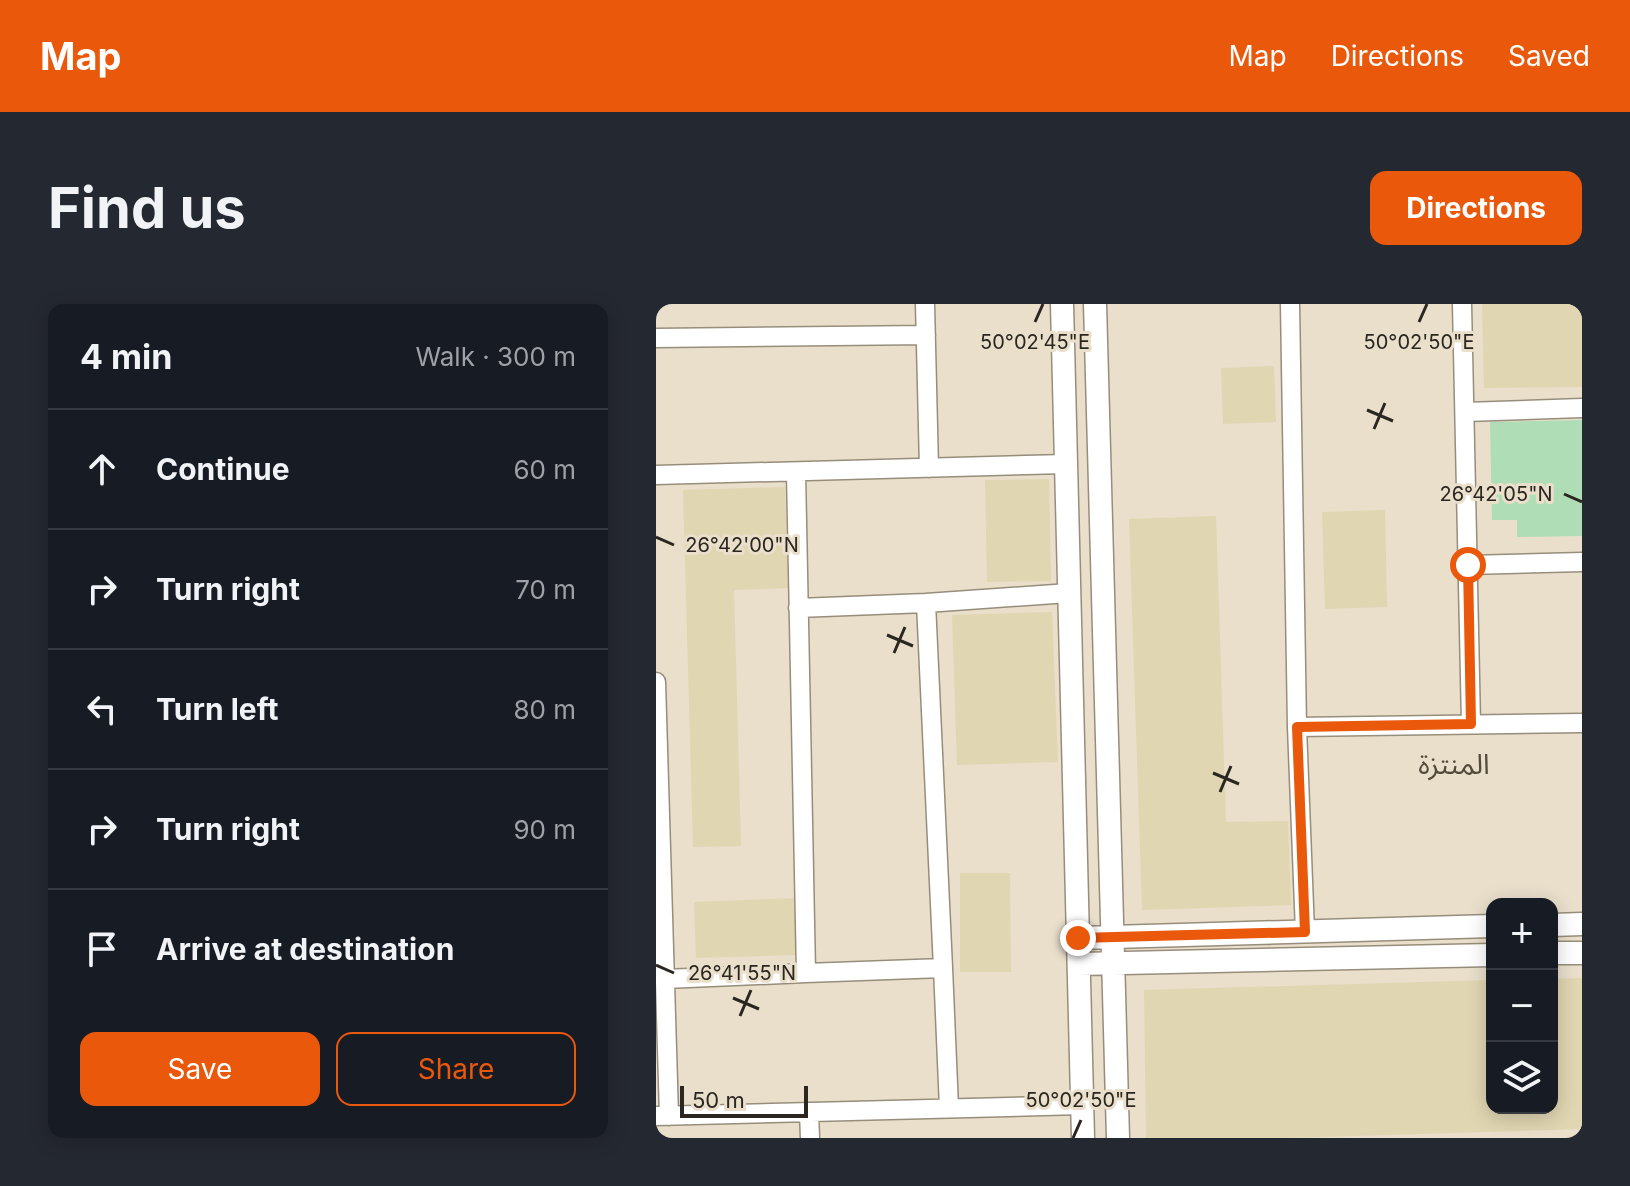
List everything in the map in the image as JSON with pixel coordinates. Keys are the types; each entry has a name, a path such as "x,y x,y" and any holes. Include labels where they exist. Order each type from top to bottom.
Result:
{"main road":[{"path":"1062,304 1083,1138"},
{"path":"1095,304 1118,1138"},
{"path":"1558,925 1582,924"},
{"path":"1078,938 1486,926"},
{"path":"1558,953 1582,953"},
{"path":"1079,964 1486,955"}],"street":[{"path":"925,304 929,468"},
{"path":"1290,304 1297,727 1305,932"},
{"path":"1462,304 1471,724"},
{"path":"656,338 926,335"},
{"path":"1465,412 1582,408"},
{"path":"656,475 1066,464"},
{"path":"796,472 806,973"},
{"path":"1468,565 1582,562"},
{"path":"798,608 1069,593"},
{"path":"926,603 949,1108"},
{"path":"656,682 665,979 662,1116 1082,1105"},
{"path":"1297,727 1582,723"},
{"path":"665,979 943,968"},
{"path":"809,1112 810,1138"}],"green space":[{"path":"1582,420 1582,536 1517,537 1517,520 1492,520 1490,422"}],"sand":[{"path":"1482,304 1582,304 1582,387 1484,388"},
{"path":"1274,366 1276,422 1223,424 1221,368"},
{"path":"1049,479 1051,581 987,582 985,480"},
{"path":"785,487 788,588 734,590 741,846 693,847 683,490"},
{"path":"1385,510 1387,607 1325,609 1322,512"},
{"path":"1216,516 1226,822 1288,821 1291,905 1142,910 1129,519"},
{"path":"1052,612 1058,762 957,765 952,615"},
{"path":"960,873 1010,873 1011,972 960,972"},
{"path":"796,898 798,955 696,958 694,902"},
{"path":"1582,978 1582,1129 1289,1138 1146,1138 1144,990 1486,980 1486,1114 1558,1114 1558,979"}],"district":[{"name":"المنتزة","path":"1454,764"}],"route":[{"path":"1078,938 1305,932 1297,727 1471,724 1468,565"}]}
